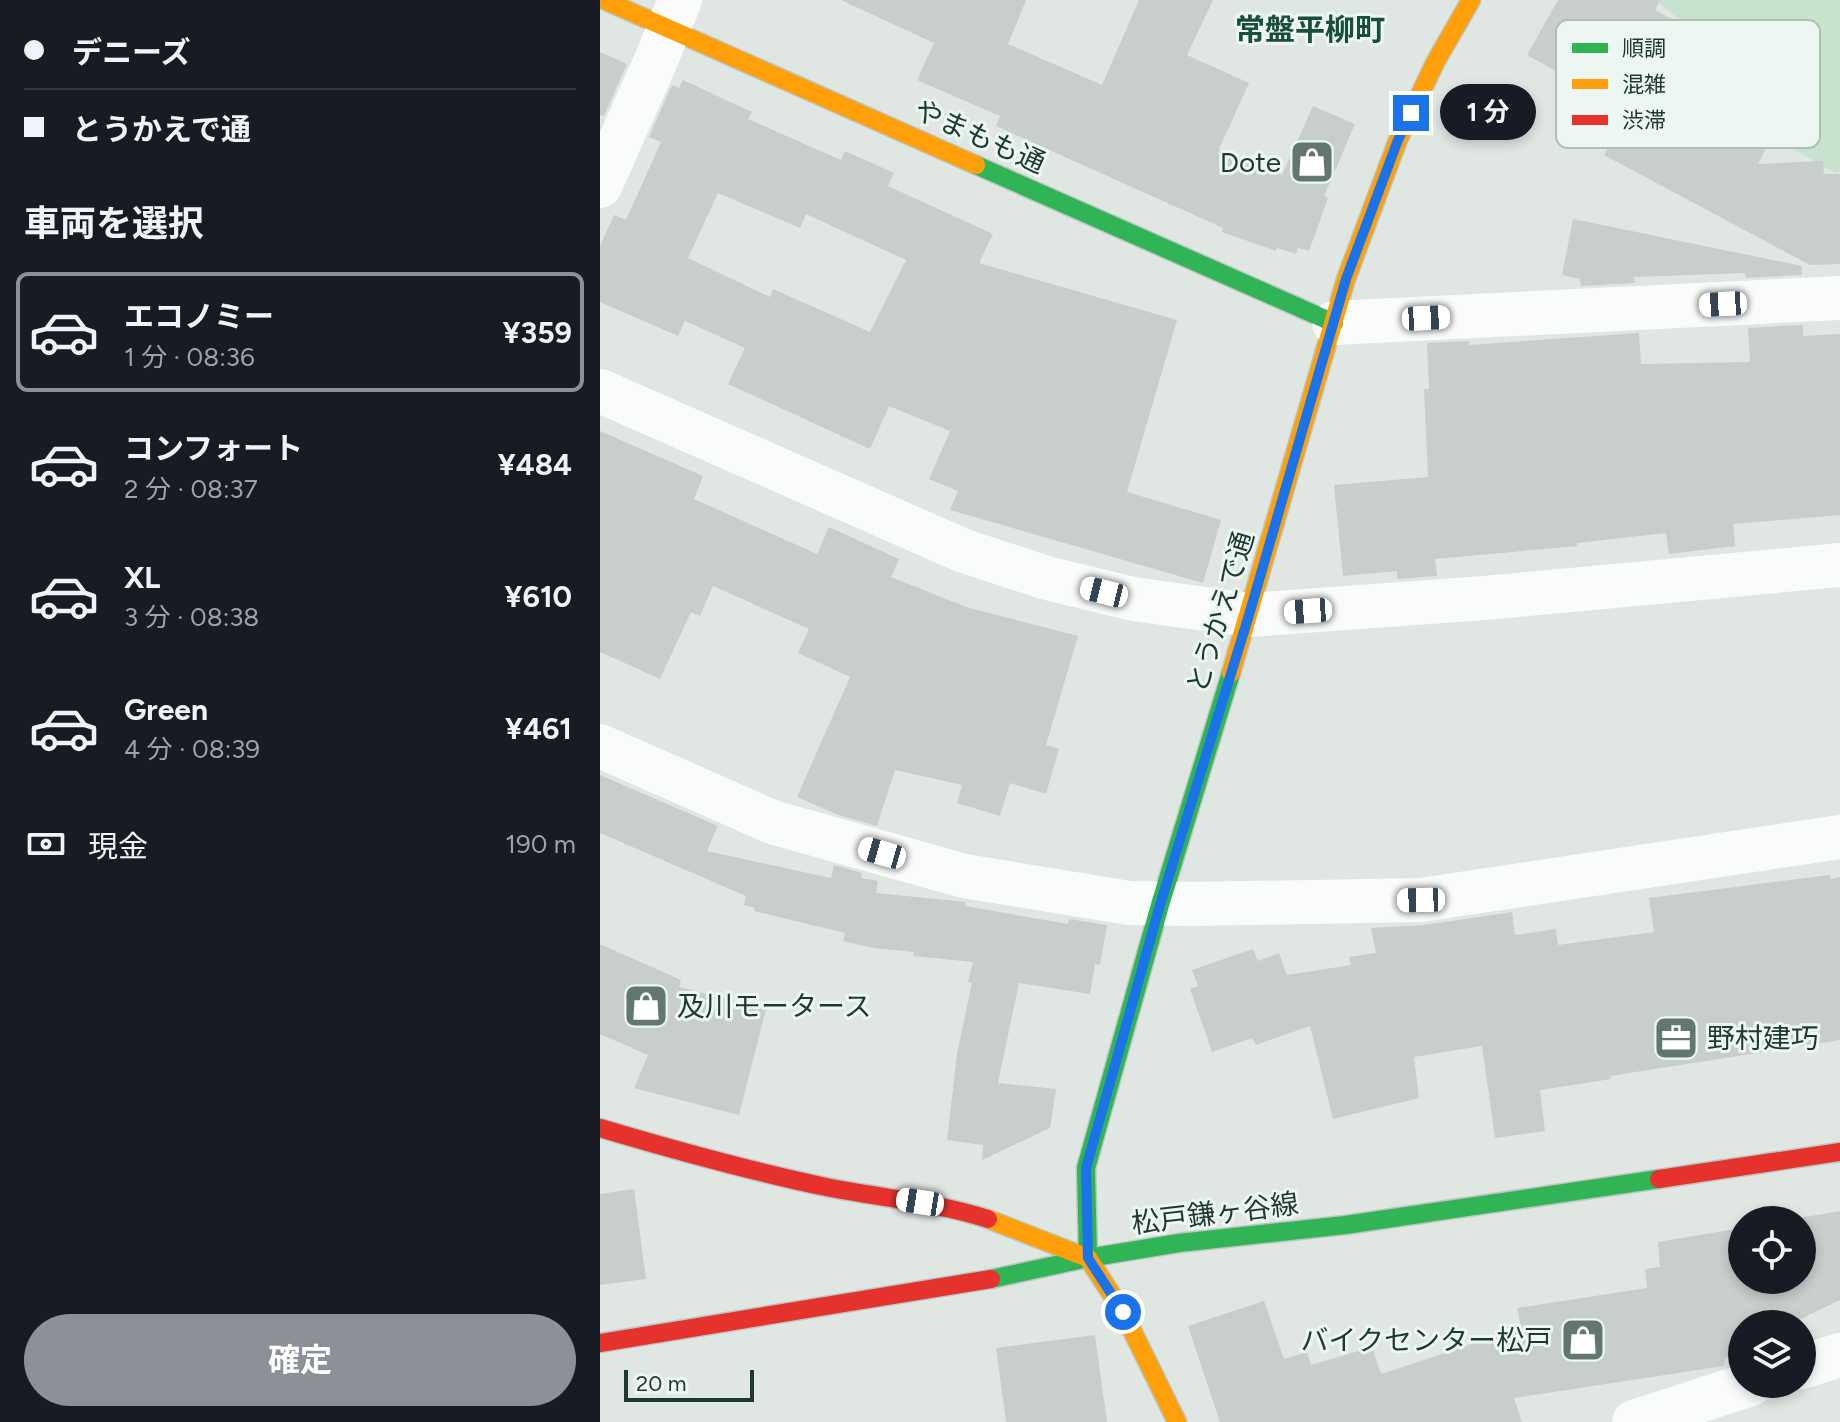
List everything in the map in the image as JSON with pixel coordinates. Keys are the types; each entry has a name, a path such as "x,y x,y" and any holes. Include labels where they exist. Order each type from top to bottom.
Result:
{"street":[{"name":"やまもも通","path":"604,0 674,14 1334,323"},
{"name":"とうかえで通","path":"1088,1258 1086,1168 1160,905 1249,615 1346,279 1398,140 1436,61 1471,0"},
{"path":"600,186 674,14"},
{"path":"1334,323 1840,298"},
{"path":"600,391 964,551 1047,578 1133,599 1249,615 1485,598 1840,565"},
{"path":"600,746 772,822 964,876 1129,903 1421,900 1840,837"},
{"path":"600,1128 680,1152 827,1187 951,1207 1012,1227 1088,1258 1123,1312 1177,1422"},
{"name":"松戸鎌ヶ谷線","path":"600,1343 952,1287 1088,1258 1179,1243 1345,1225 1840,1152"},
{"path":"1816,1363 1840,1355"},
{"path":"1634,1422 1728,1391"}],"green space":[{"path":"1655,0 1840,0 1840,171 1835,173 1792,148 1820,148 1820,20 1680,20"}],"building":[{"path":"841,0 1026,0 1008,44 1102,85 1139,0 1213,0 1187,55 1249,83 1219,149 1282,175 1313,106 1355,124 1324,196 1328,198 1309,251 1298,248 1296,254 1277,248 1276,251 1222,232 1223,228 996,126 1000,116 917,80 934,43"},
{"path":"1558,0 1660,0 1655,10 1672,19 1556,20 1556,71 1527,55"},
{"path":"600,52 627,64 604,116 600,115"},
{"path":"683,80 752,112 748,119 841,160 845,151 894,173 888,186 993,234 979,263 1177,320 1127,492 1221,520 1203,583 950,510 958,491 929,479 950,431 889,406 870,449 728,384 745,348 685,321 678,336 600,302 600,246 614,215 626,220 661,142 649,137 672,85 679,88","holes":["718,193 800,228 806,214 906,260 870,332 773,289 770,297 688,258"]},
{"path":"1608,148 1766,148 1758,164 1823,161 1824,174 1840,174 1840,264 1810,265 1604,155"},
{"path":"1573,219 1802,266 1802,275 1746,278 1745,273 1634,277 1635,283 1581,286 1580,279 1562,275"},
{"path":"1803,325 1803,336 1840,334 1840,515 1733,524 1735,546 1669,554 1666,533 1577,543 1577,546 1435,559 1437,576 1397,579 1397,571 1343,576 1334,485 1428,477 1424,389 1429,389 1427,343 1469,341 1469,345 1639,333 1641,364 1750,362 1748,328"},
{"path":"600,431 703,476 694,499 817,554 829,527 899,559 891,577 966,607 1078,636 1046,745 1059,749 1046,794 1010,783 1000,816 957,803 962,785 895,770 877,826 838,815 797,797 850,677 798,653 809,629 713,586 700,616 691,612 660,679 600,652"},
{"path":"600,775 718,826 707,851 831,878 834,865 862,873 861,878 878,881 876,893 966,902 965,906 1068,924 1069,919 1107,925 1100,965 1095,964 1090,994 1019,983 998,1083 1056,1089 1050,1128 982,1160 983,1145 947,1140 957,1054 972,983 968,982 973,962 873,948 843,941 845,933 754,911 755,908 744,905 746,896 600,833"},
{"path":"1830,875 1831,879 1840,877 1840,1040 1540,1090 1545,1131 1495,1138 1482,1046 1414,1057 1419,1098 1333,1119 1310,1026 1256,1045 1252,1038 1212,1052 1190,989 1198,986 1192,970 1253,949 1258,961 1279,953 1287,975 1351,965 1349,957 1376,953 1371,928 1425,925 1512,912 1515,935 1556,929 1558,945 1654,932 1649,898"},
{"path":"600,944 681,980 679,987 766,1009 739,1115 634,1088 648,1055 600,1034"},
{"path":"634,1189 646,1279 600,1285 600,1194"},
{"path":"1840,1211 1840,1300 1816,1312 1728,1310 1728,1358 1725,1358 1724,1366 1514,1398 1522,1422 1220,1422 1188,1326 1264,1301 1284,1359 1307,1352 1311,1365 1372,1347 1381,1374 1521,1328 1517,1308 1647,1288 1645,1269 1660,1267 1658,1242 1728,1230 1728,1294 1816,1294 1816,1215"},
{"path":"1095,1335 1107,1422 1006,1422 996,1348"}],"traffic: fast":[{"path":"976,165 1334,323"},
{"path":"1088,1258 1086,1168 1160,905 1231,673"},
{"path":"991,1279 1179,1243 1345,1225 1659,1179"}],"traffic: slow":[{"path":"604,0 976,165"},
{"path":"1231,673 1346,279 1398,140 1436,61 1471,0"},
{"path":"988,1219 1088,1258 1123,1312 1177,1422"}],"traffic: jam":[{"path":"600,1128 769,1174 948,1208 988,1219"},
{"path":"1659,1179 1840,1152"},
{"path":"600,1343 991,1279"}],"place":[{"name":"Dote","path":"1312,162"},
{"name":"及川モータース","path":"646,1006"},
{"name":"野村建巧","path":"1676,1038"},
{"name":"バイクセンター松戸","path":"1583,1340"}],"district":[{"name":"常盤平柳町","path":"1310,30"}],"route":[{"path":"1123,1312 1088,1258 1086,1168 1160,905 1249,615 1346,279 1411,113"}]}
